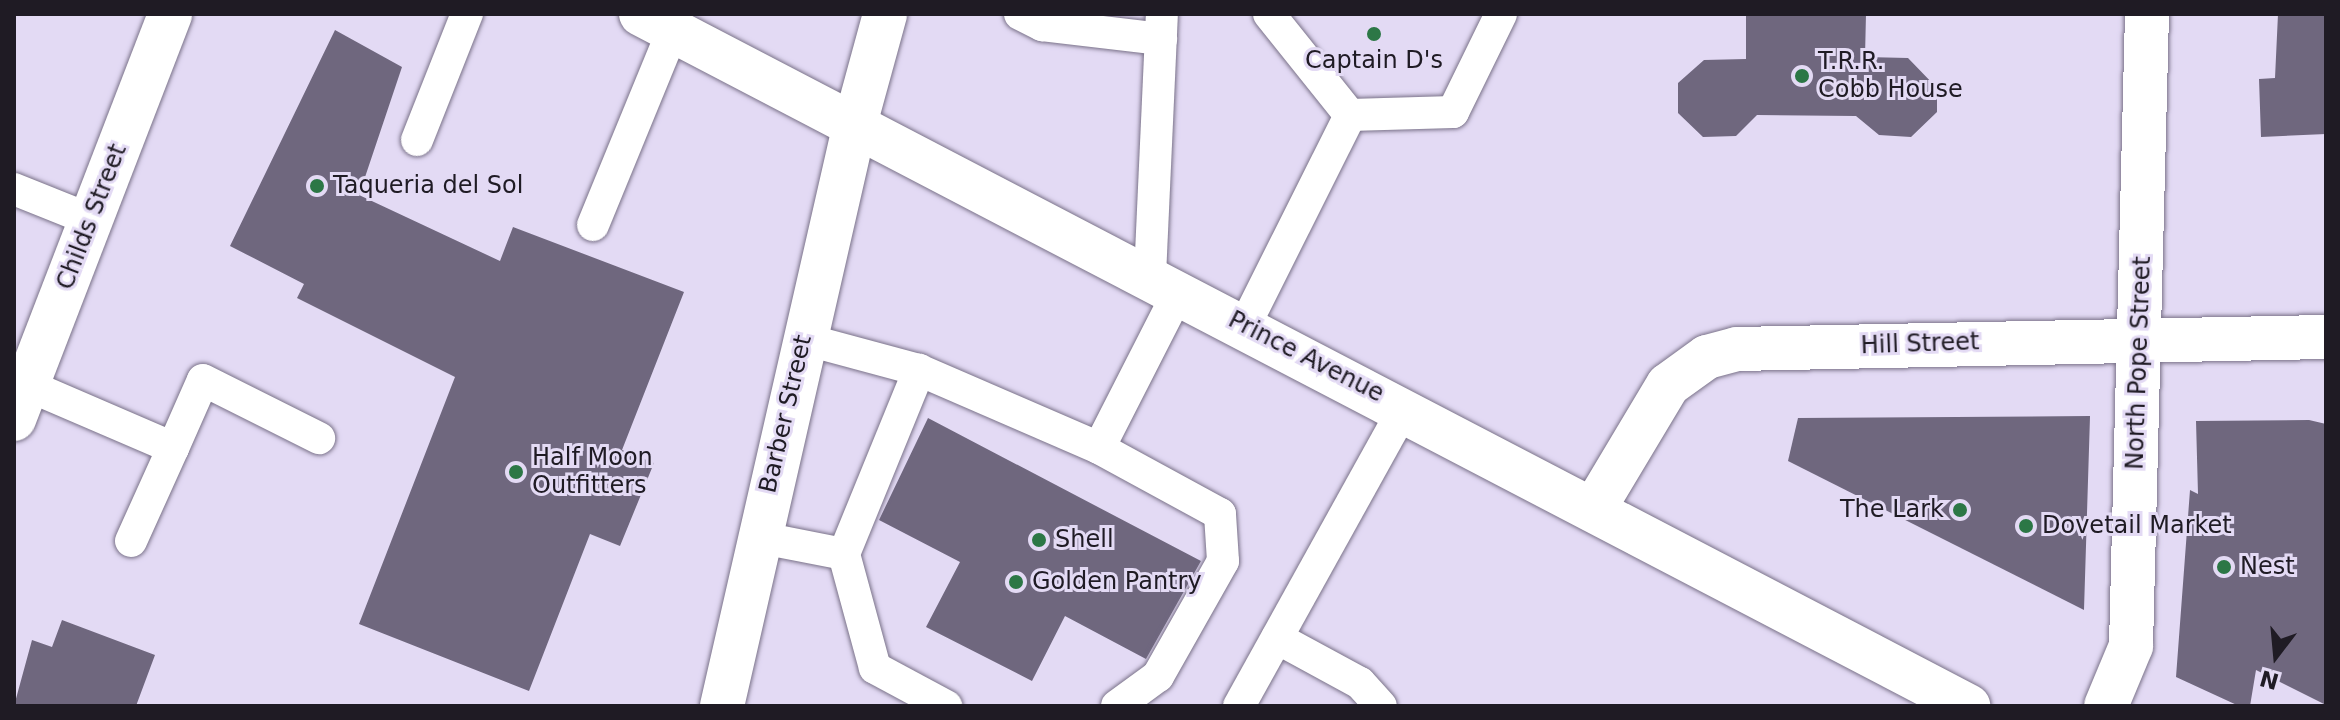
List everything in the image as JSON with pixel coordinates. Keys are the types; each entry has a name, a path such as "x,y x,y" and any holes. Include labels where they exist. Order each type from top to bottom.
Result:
{"street":[{"name":"Childs Street","path":"17,409 170,14"},
{"name":"Barber Street","path":"722,706 757,537 855,124 885,14"},
{"name":"North Pope Street","path":"2106,706 2131,646 2147,14"},
{"name":"Prince Avenue","path":"657,22 1405,407 1968,706"},
{"name":"Hill Street","path":"1595,507 1668,385 1707,357 1737,349 2141,338 2326,337"}],"lane":[{"path":"417,140 467,14"},
{"path":"1020,14 1042,25 1162,26 1164,284 1099,448"},
{"path":"1269,14 1350,115"},
{"path":"1350,115 1453,112 1501,14"},
{"path":"593,225 657,22"},
{"path":"1245,325 1350,115"},
{"path":"14,189 91,220"},
{"path":"804,339 919,370 1099,448 1220,514 1223,561 1158,676 1117,706"},
{"path":"919,370 844,554 875,668 946,706"},
{"path":"131,541 203,380 319,438"},
{"path":"1239,706 1405,407"},
{"path":"17,409 173,448"},
{"path":"757,537 844,554"},
{"path":"1277,638 1360,683 1381,706"}],"building":[{"name":"T.R.R. Cobb House","path":"1746,14 1866,14 1865,57 1908,58 1937,88 1937,112 1911,137 1879,135 1856,116 1757,115 1736,136 1703,137 1678,113 1678,83 1704,60 1746,59"},
{"path":"2278,14 2326,14 2326,134 2261,137 2259,79 2275,78"},
{"name":"Half Moon Outfitters","path":"335,30 402,67 359,195 500,261 513,227 684,292 622,450 654,463 620,546 590,534 529,691 359,624 455,377 297,298 304,284 230,246"},
{"path":"2090,416 2084,610 1788,461 1798,418"},
{"name":"Shell","path":"928,418 1201,561 1146,659 1065,616 1032,681 926,627 960,562 879,520"},
{"path":"2309,420 2326,424 2326,705 2256,670 2250,706 2239,706 2176,677 2190,490 2198,494 2196,421"},
{"path":"62,620 155,655 136,706 14,706 32,640 52,647"}],"place":[{"name":"Captain D's","path":"1374,34"},
{"name":"T.R.R. Cobb House","path":"1802,76"},
{"name":"Taqueria del Sol","path":"317,186"},
{"name":"Half Moon Outfitters","path":"516,472"},
{"name":"The Lark","path":"1960,510"},
{"name":"Dovetail Market","path":"2026,526"},
{"name":"Shell","path":"1039,540"},
{"name":"Nest","path":"2224,567"},
{"name":"Golden Pantry","path":"1016,582"}]}
